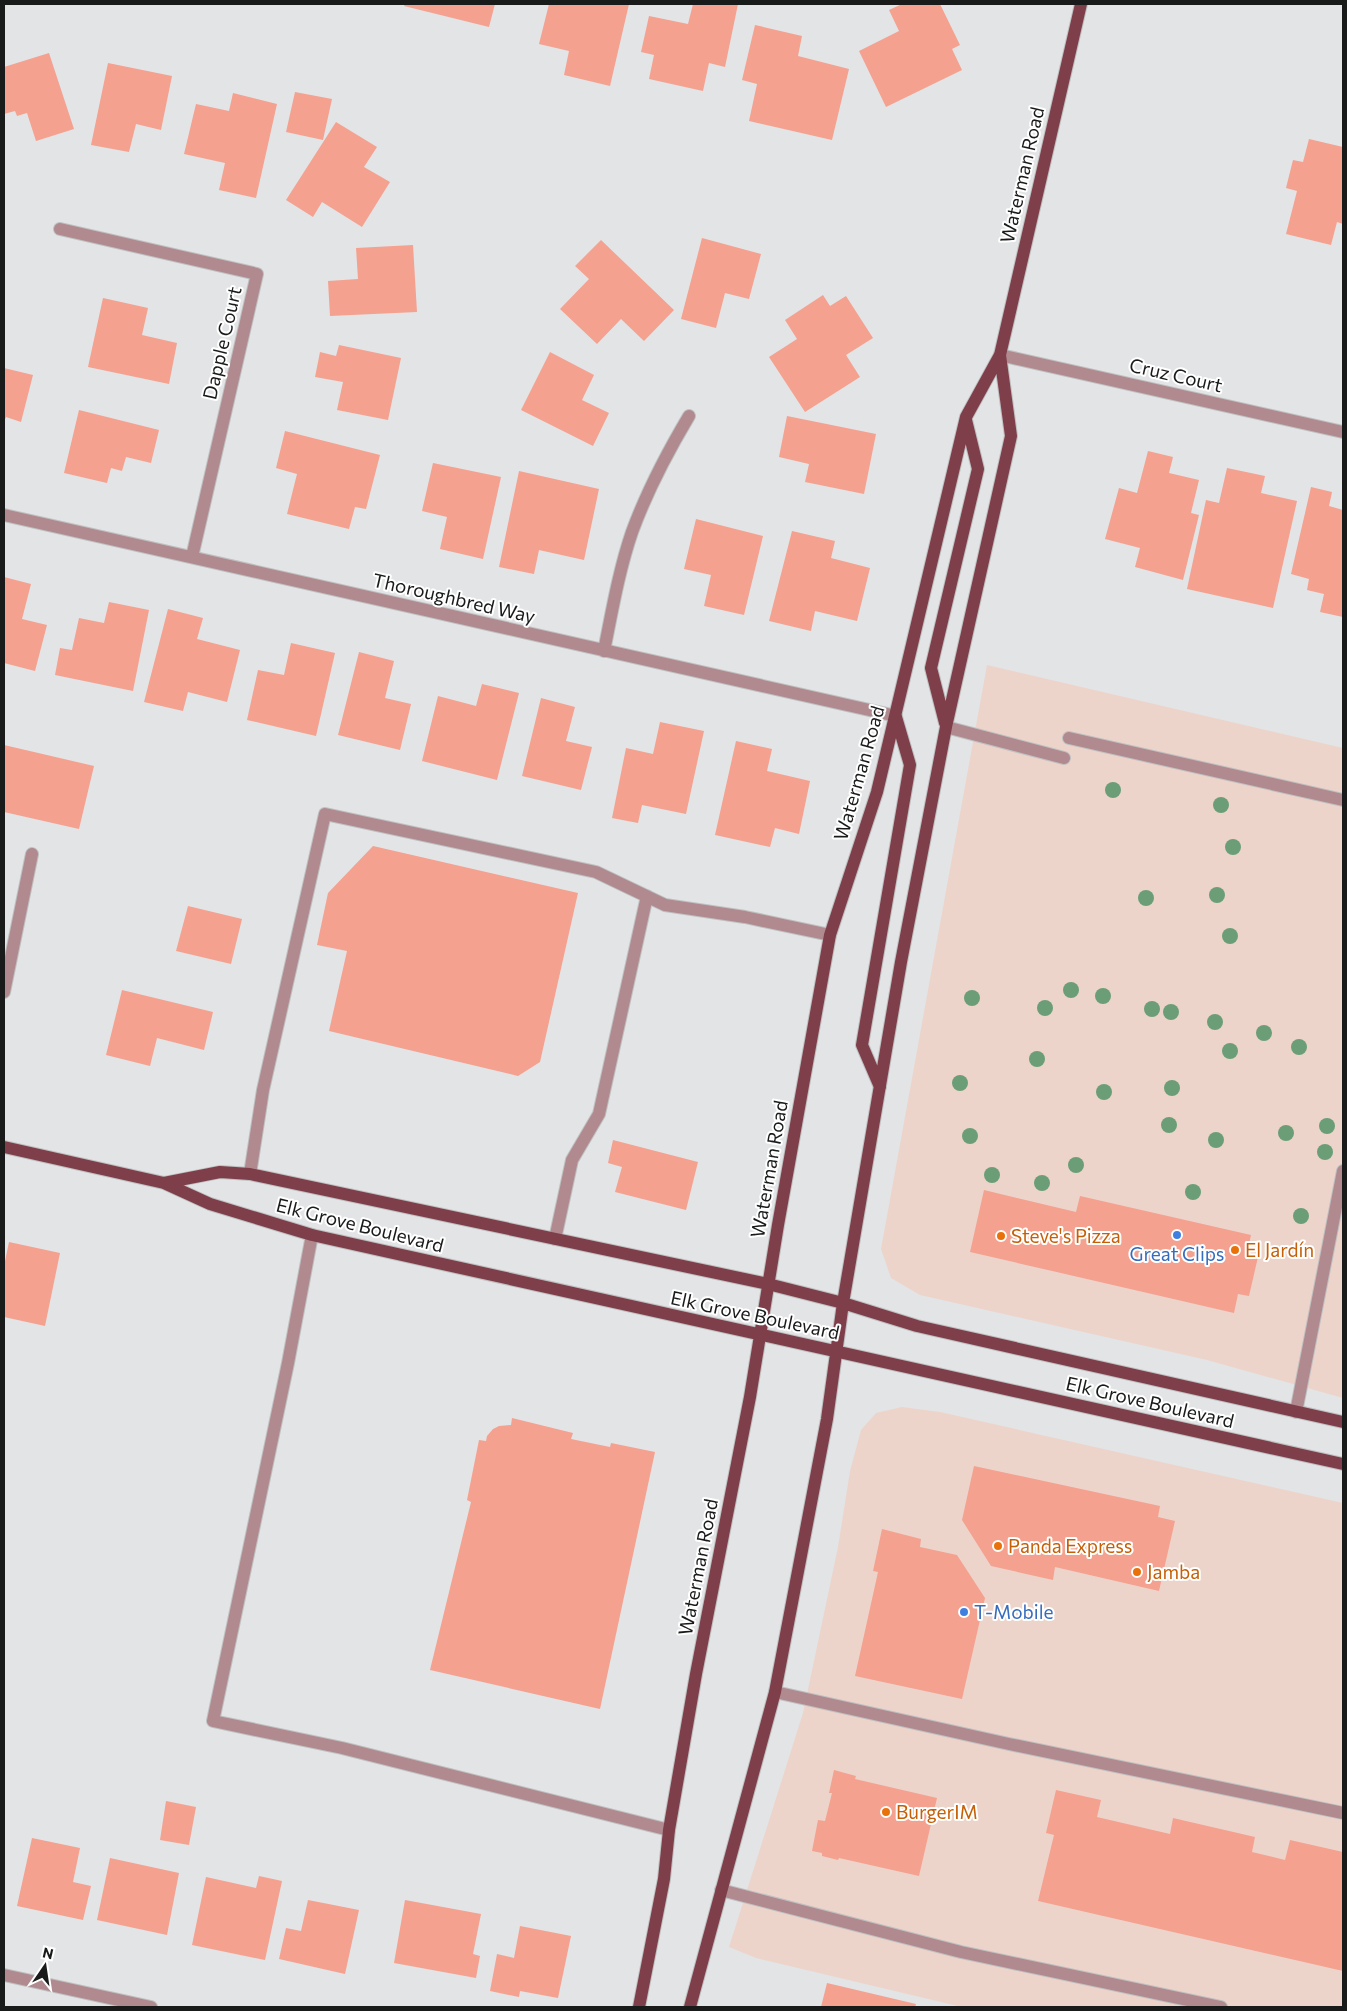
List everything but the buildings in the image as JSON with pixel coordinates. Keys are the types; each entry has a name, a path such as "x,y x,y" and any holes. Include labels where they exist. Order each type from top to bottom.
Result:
{"main road":[{"name":"Waterman Road","path":"639,2007 664,1879 669,1830 696,1674 750,1397 768,1284 830,935 877,792 966,417 1000,355 1080,4"},
{"name":"Waterman Road","path":"690,2007 775,1692 827,1419 843,1303 901,962 946,728 1011,436 1000,355"},
{"path":"946,728 931,668 978,469 966,417"},
{"path":"880,1087 862,1045 910,765 896,716"},
{"name":"Elk Grove Boulevard","path":"4,1147 164,1183 210,1204 312,1235 1343,1464"},
{"name":"Elk Grove Boulevard","path":"164,1183 220,1172 250,1174 768,1284 843,1303 917,1326 1343,1422"}],"street":[{"name":"Dapple Court","path":"60,229 257,274 192,558"},
{"name":"Cruz Court","path":"1000,355 1343,432"},
{"path":"604,651 619,580 632,534 651,485 666,454 689,416"},
{"name":"Thoroughbred Way","path":"4,515 896,716"},
{"path":"946,728 1064,758"},
{"path":"1069,738 1343,800"},
{"path":"250,1174 263,1090 326,814 596,872 665,905 745,917 830,935"},
{"path":"4,992 32,854"},
{"path":"556,1239 572,1160 599,1114 647,896"},
{"path":"1296,1412 1343,1171"},
{"path":"312,1235 288,1364 213,1721 342,1748 669,1830"},
{"path":"775,1692 1009,1744 1343,1813"},
{"path":"721,1890 961,1952 1221,2007"},
{"path":"4,1975 151,2007"}],"shaded area":[{"path":"987,665 1343,748 1343,1398 1207,1360 920,1295 891,1278 881,1249"},
{"path":"902,1407 940,1412 1343,1503 1343,2007 962,2007 756,1958 729,1947 803,1713 838,1547 850,1471 861,1430 876,1413"}],"place":[{"name":"Great Clips","path":"1177,1235"},
{"name":"Steve's Pizza","path":"1001,1236"},
{"name":"El Jardín","path":"1235,1250"},
{"name":"Panda Express","path":"998,1546"},
{"name":"Jamba","path":"1137,1572"},
{"name":"T-Mobile","path":"964,1612"},
{"name":"BurgerIM","path":"886,1812"}]}
